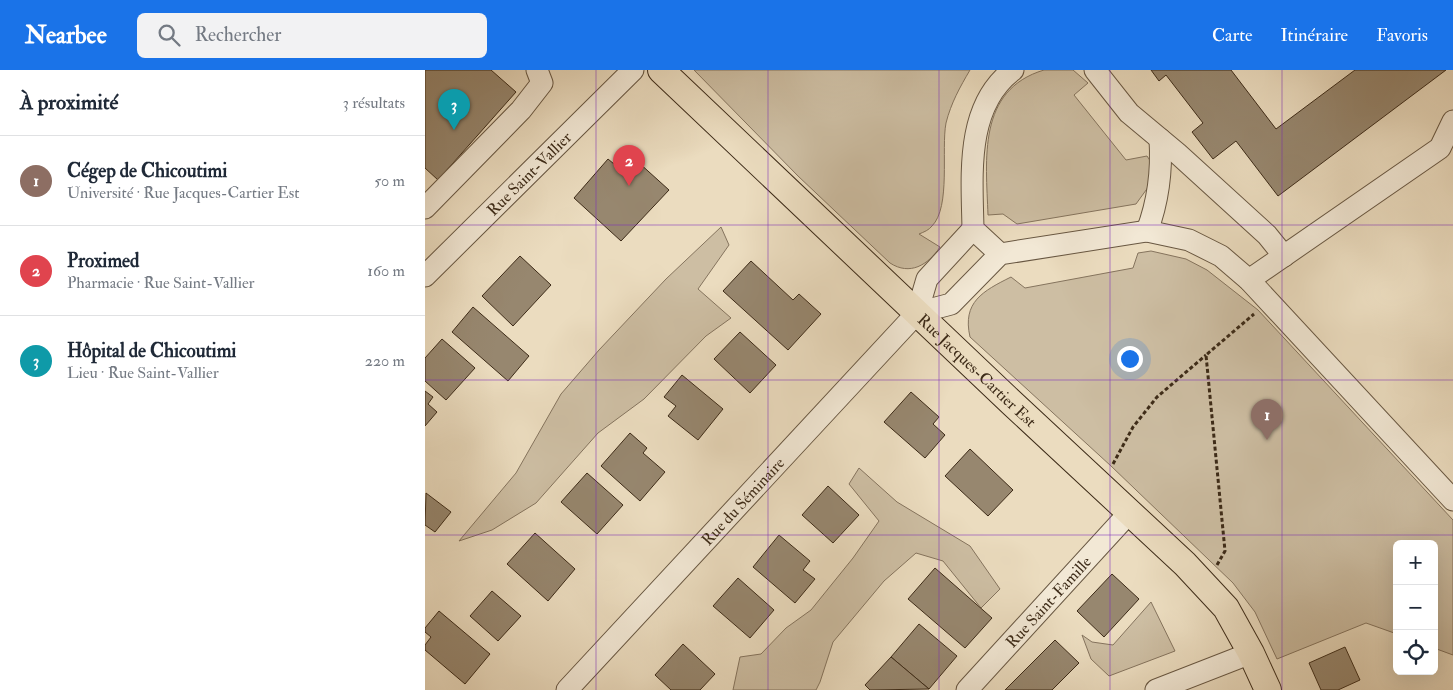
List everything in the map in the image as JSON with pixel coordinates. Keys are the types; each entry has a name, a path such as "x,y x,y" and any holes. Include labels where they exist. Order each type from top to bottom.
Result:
{"main road":[{"name":"Rue Jacques-Cartier Est","path":"661,70 1185,564 1226,608 1251,652 1268,690"}],"street":[{"path":"425,208 521,110 541,84 537,70"},
{"name":"Rue Saint-Vallier","path":"425,276 633,70"},
{"path":"917,313 927,280 973,229 973,146 982,110 1001,79 1013,70"},
{"path":"1095,70 1129,112 1267,234 1284,256"},
{"path":"1249,280 1440,148 1453,121"},
{"path":"1147,231 1154,212 1162,161 1160,139"},
{"path":"973,229 1000,254"},
{"path":"917,313 951,304 1000,254 1147,231 1189,240 1221,256 1249,280 1453,500"},
{"name":"Rue du Séminaire","path":"567,690 917,313"},
{"name":"Rue Saint-Famille","path":"967,690 1130,512"},
{"path":"1156,690 1251,652"}],"path":[{"path":"1111,466 1133,428 1157,397 1258,310 1249,280"},
{"path":"1206,355 1225,551 1217,566"}],"shaded area":[{"path":"694,70 970,70 953,102 946,123 943,192 938,217 928,230 919,234 940,247 930,259 918,267 905,269 890,263 798,176"},
{"path":"1044,70 1073,70 1088,83 1074,95 1126,160 1147,156 1151,162 1149,186 1136,204 1017,224 1003,214 988,215 987,150 990,129 996,110 1007,93 1022,80"},
{"path":"721,227 729,245 698,289 731,318 706,336 644,399 598,433 536,503 492,530 459,541 516,473 561,394 599,350 666,279"},
{"path":"1151,251 1186,259 1207,270 1258,310 1453,520 1453,655 1438,649 1438,540 1393,540 1393,633 1366,623 1277,659 1255,612 1233,583 1111,466 970,337 968,325 972,306 977,299 992,287 1011,277 1025,288 1133,268 1138,253"},
{"path":"859,468 897,502 970,546 1000,589 981,608 943,561 916,553 884,581 833,642 816,690 733,690 740,657 761,654 786,628 811,610 853,558 879,521 849,484"},
{"path":"1151,602 1175,651 1109,676 1091,659 1082,635 1092,642 1113,645"}],"building":[{"path":"425,70 491,70 516,92 438,180 425,168"},
{"path":"1151,70 1231,70 1276,129 1355,70 1446,70 1278,196 1236,141 1213,159 1192,132 1203,123 1166,75 1159,81"},
{"path":"608,159 626,174 638,162 669,190 621,241 574,198"},
{"path":"520,256 551,285 513,326 482,296"},
{"path":"751,261 793,300 799,294 821,314 788,350 723,291"},
{"path":"473,307 529,356 508,381 452,332"},
{"path":"740,332 776,365 750,393 714,359"},
{"path":"442,339 475,368 446,400 425,381 425,358"},
{"path":"682,375 723,409 698,440 668,416 676,406 664,397"},
{"path":"425,391 433,397 428,404 437,412 425,426"},
{"path":"911,392 939,417 933,424 945,435 925,458 884,422"},
{"path":"630,433 647,448 643,453 665,472 640,501 601,466"},
{"path":"970,449 1013,490 988,516 945,476"},
{"path":"587,473 623,505 597,534 561,502"},
{"path":"828,486 859,515 833,543 802,515"},
{"path":"426,493 451,512 435,532 425,525"},
{"path":"535,533 575,569 548,601 507,564"},
{"path":"779,535 810,561 803,570 815,579 795,603 753,567"},
{"path":"935,568 992,618 965,648 908,599"},
{"path":"1112,574 1139,599 1104,637 1077,611"},
{"path":"738,578 774,610 750,638 713,606"},
{"path":"492,591 521,616 498,641 470,616"},
{"path":"439,611 490,654 465,684 425,650 425,645 431,637 425,632 425,628"},
{"path":"919,624 957,656 929,689 891,657"},
{"path":"1055,640 1079,663 1052,690 1005,690"},
{"path":"683,644 715,674 700,690 671,690 655,675"},
{"path":"1345,647 1360,680 1338,690 1321,690 1309,663"},
{"path":"891,657 929,689 870,690 865,685"}],"place":[{"name":"Hôpital de Chicoutimi","path":"454,130"},
{"name":"Proximed","path":"629,186"},
{"name":"Cégep de Chicoutimi","path":"1267,440"}]}
